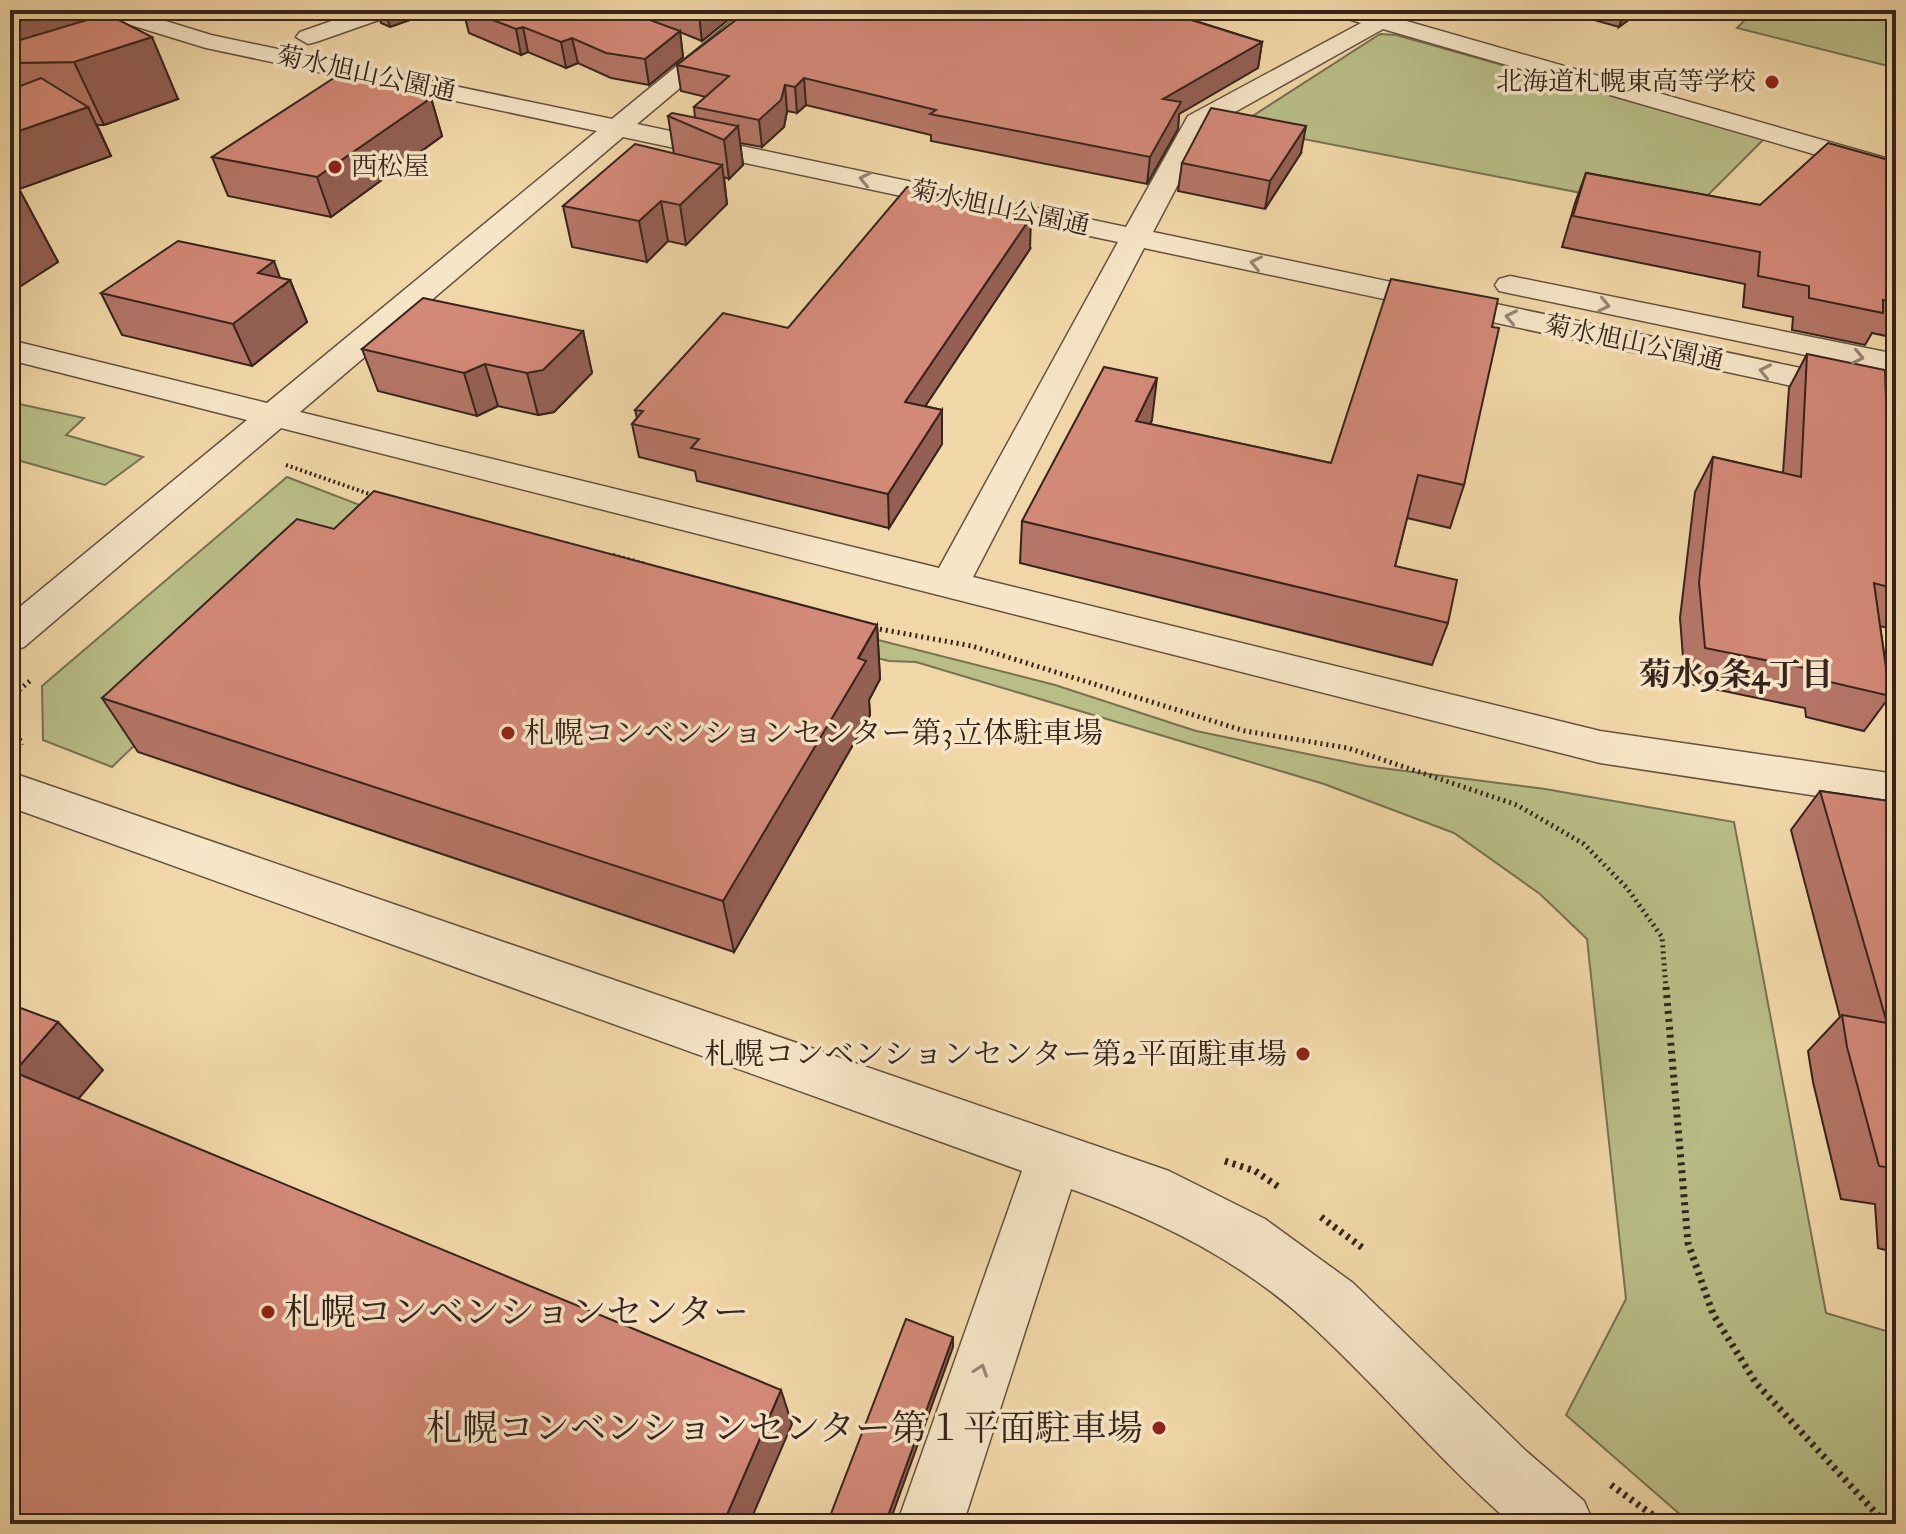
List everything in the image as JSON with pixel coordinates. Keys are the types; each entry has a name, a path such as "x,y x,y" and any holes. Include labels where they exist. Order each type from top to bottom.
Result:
{"street":[{"name":"菊水旭山公園通","path":"106,10 206,41 630,117 869,153"},
{"name":"菊水旭山公園通","path":"184,10 308,37 630,117 1141,224 1896,398"},
{"path":"308,37 385,10"},
{"path":"1343,10 1896,170"},
{"path":"10,637 630,117 692,49 751,12"},
{"path":"948,587 1197,122 1381,21"},
{"path":"161,55 206,41"},
{"name":"菊水旭山公園通","path":"1117,204 1141,224 1178,218"},
{"name":"菊水旭山公園通","path":"1490,281 1896,364"},
{"path":"10,350 948,587 1600,747 1896,791"},
{"path":"10,789 1149,1190 1245,1239 1332,1304 1503,1474 1561,1524"},
{"path":"930,1524 1054,1157"}],"path":[{"path":"237,447 382,499"},
{"path":"598,552 656,567"},
{"path":"868,627 972,646 1245,731 1348,748 1517,805 1584,844 1627,888 1662,937 1688,1243 1713,1314 1756,1383 1886,1524"}],"green space":[{"path":"1755,10 1896,10 1896,68 1737,28"},
{"path":"1380,34 1396,35 1764,139 1689,214 1237,126"},
{"path":"10,402 84,418 66,435 143,457 105,485 10,458"},
{"path":"287,477 383,514 1055,685 1196,731 1366,766 1545,789 1734,822 1826,1313 1896,1334 1896,1524 1691,1524 1566,1415 1626,1299 1587,939 1540,894 1454,833 1324,784 916,662 889,661 390,536 323,564 112,767 43,740 42,686"}],"building":[{"path":"10,10 51,10 10,22"},
{"path":"467,10 623,10 680,31 645,59 606,53 572,38 561,42"},
{"path":"685,10 706,10 699,15"},
{"path":"749,10 1159,10 1262,42 1163,99 1181,102 1150,157 930,114 936,110 804,78 795,87 785,85 781,100 759,120 694,107 729,76 677,65"},
{"path":"107,14 152,37 74,62 10,63 10,43"},
{"path":"337,76 431,98 317,177 212,157"},
{"path":"41,78 88,107 10,134 10,90"},
{"path":"1211,108 1306,126 1270,181 1182,163"},
{"path":"672,113 738,126 724,140 668,116"},
{"path":"1828,143 1896,162 1896,302 1883,300 1883,313 1809,298 1809,286 1758,276 1760,252 1573,216 1586,173 1760,205"},
{"path":"635,144 722,165 680,205 661,201 639,221 563,206"},
{"path":"907,187 1031,217 905,402 942,410 888,494 691,448 699,439 632,424 643,411 635,410 723,313 788,328"},
{"path":"178,241 274,261 258,273 290,280 233,324 101,293"},
{"path":"1391,279 1498,299 1492,327 1499,328 1464,485 1418,475 1395,566 1457,580 1448,623 1022,521 1104,367 1157,378 1136,421 1331,463"},
{"path":"423,298 583,331 543,370 527,373 485,364 464,373 362,349"},
{"path":"1807,354 1885,370 1886,400 1896,403 1896,589 1874,583 1890,696 1830,682 1829,673 1705,648 1699,582 1713,457 1801,477"},
{"name":"札幌コンベンションセンター第3立体駐車場","path":"374,491 877,625 858,658 866,661 723,901 102,698 297,519 334,529"},
{"path":"1820,791 1896,802 1896,1169 1879,1166 1847,1047 1842,1015 1887,1023"},
{"name":"札幌コンベンションセンター","path":"10,1004 58,1022 14,1072 781,1390 723,1524 10,1524"},
{"path":"906,1319 953,1337 885,1524 827,1524"}],"place":[{"name":"北海道札幌東高等学校","path":"1772,82"},
{"name":"西松屋","path":"335,167"},
{"name":"札幌コンベンションセンター第3立体駐車場","path":"508,733"},
{"name":"札幌コンベンションセンター第2平面駐車場","path":"1303,1054"},
{"name":"札幌コンベンションセンター","path":"268,1312"},
{"name":"札幌コンベンションセンター第１平面駐車場","path":"1159,1428"}],"district":[{"name":"菊水9条4丁目","path":"1736,675"}]}
